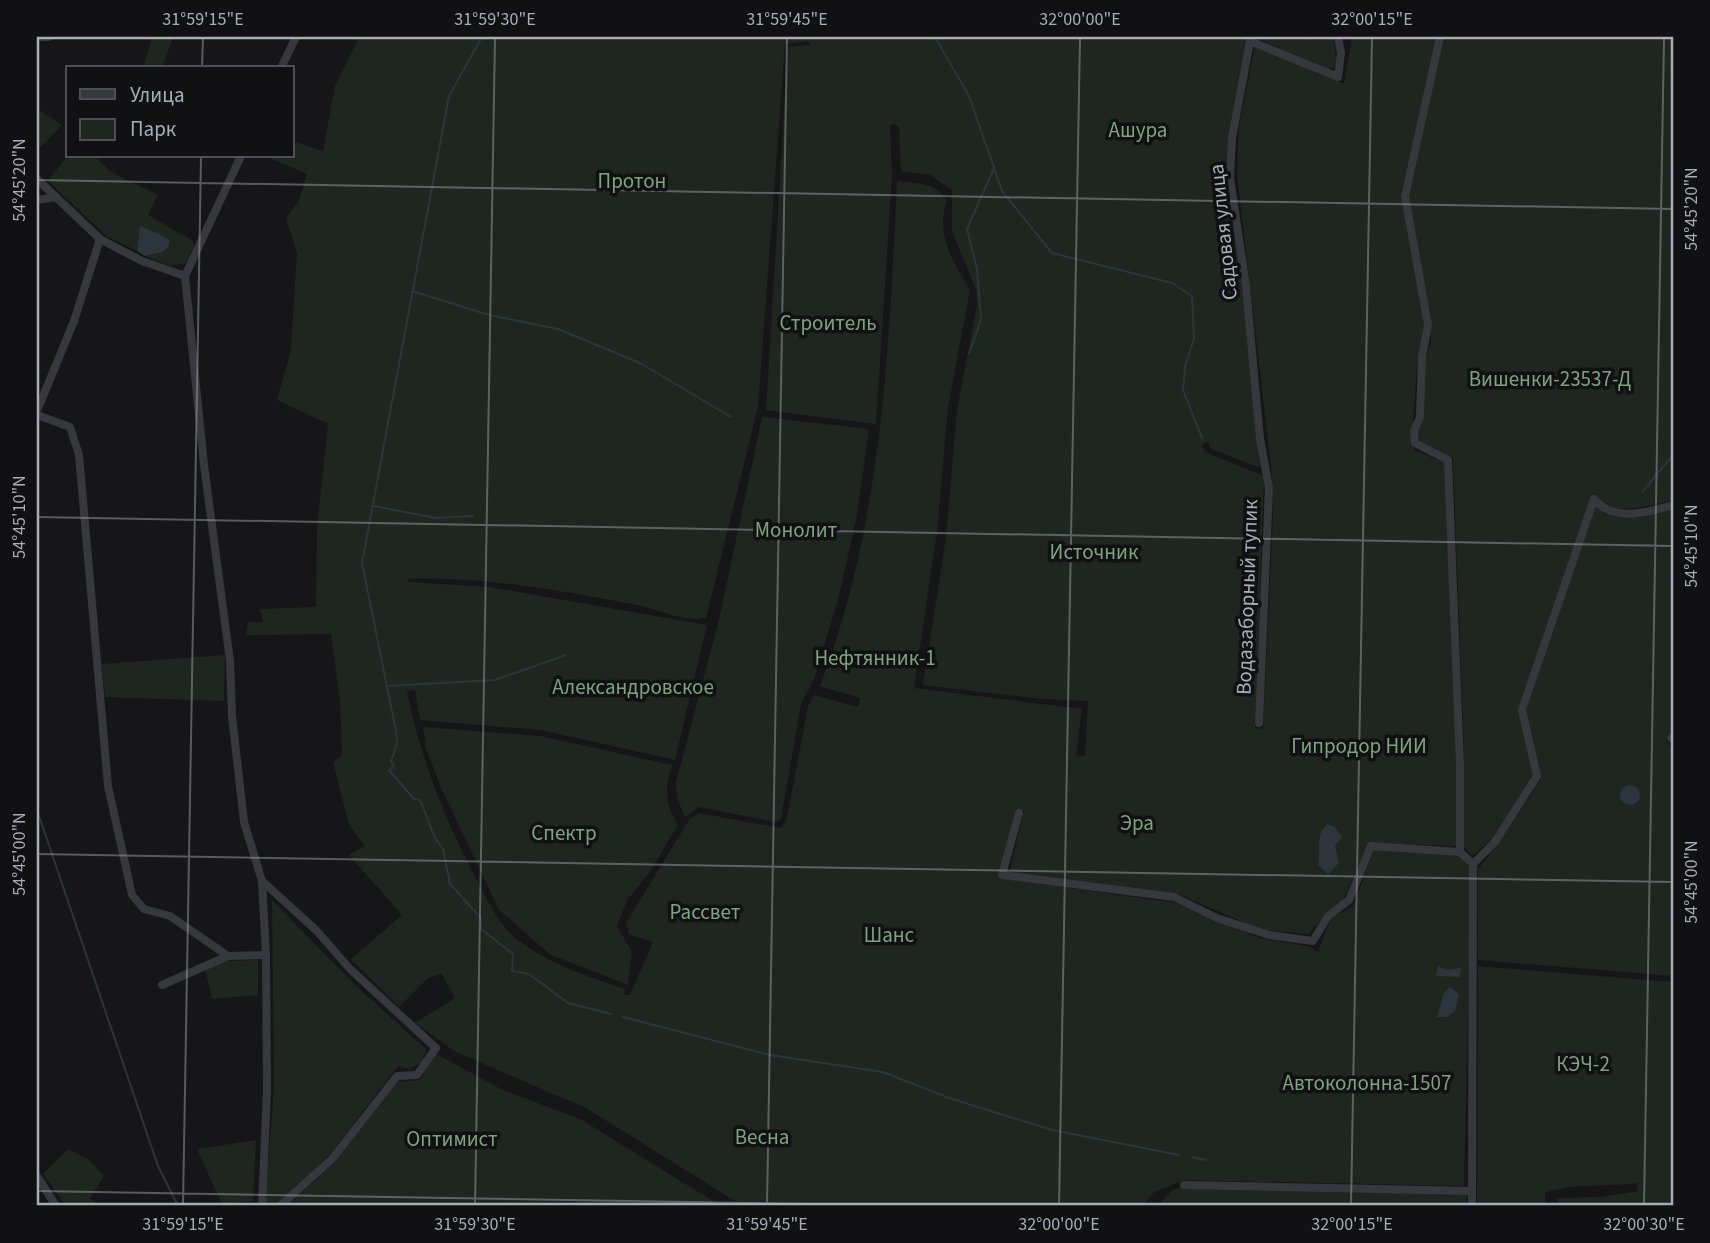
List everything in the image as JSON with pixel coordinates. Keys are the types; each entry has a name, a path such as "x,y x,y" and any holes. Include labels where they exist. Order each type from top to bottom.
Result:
{"street":[{"path":"39,37 48,37"},
{"path":"282,66 296,37"},
{"name":"Садовая улица","path":"1267,473 1261,439 1246,286 1230,178 1232,138 1250,41 1338,77 1341,53 1338,37"},
{"path":"1440,37 1405,196 1428,325 1422,357 1420,417 1415,431 1415,443 1448,460 1460,765 1460,852"},
{"path":"240,158 185,276 204,465 230,661 232,716 244,822 262,881 266,955 267,1091 262,1206"},
{"path":"37,178 100,239 142,261 185,276"},
{"path":"37,200 56,197"},
{"path":"100,239 74,321 37,413 70,427 79,455 108,786 132,895 144,909 170,916 228,956"},
{"name":"Водазаборный тупик","path":"1259,723 1269,519 1267,473"},
{"path":"1472,1206 1473,864 1495,842 1537,776 1522,710 1594,499 1612,511 1638,514 1673,505"},
{"path":"1019,813 1002,875 1174,897 1217,918 1256,931 1313,941 1328,916 1349,900 1371,846 1460,852 1473,864"},
{"path":"262,881 317,931 350,969 436,1048 417,1075 397,1076 332,1159 280,1206"},
{"path":"162,985 228,956 266,955"},
{"path":"37,1176 56,1206"},
{"path":"1184,1185 1472,1191"}],"green space":[{"path":"152,37 173,37 163,66 144,66"},
{"path":"359,37 1249,37 1231,129 1228,177 1242,271 1260,468 1210,448 1208,442 1202,444 1205,452 1264,476 1255,728 1263,729 1273,517 1271,467 1237,174 1239,126 1255,46 1344,84 1352,37 1437,37 1401,194 1425,320 1417,365 1412,439 1415,450 1445,463 1456,759 1456,846 1369,843 1343,900 1328,911 1308,934 1261,930 1183,896 1009,873 1024,811 1018,810 998,878 1178,903 1260,938 1307,946 1318,952 1331,918 1353,906 1374,849 1460,856 1471,869 1464,1186 1184,1180 1154,1192 1143,1206 743,1206 586,1108 456,1052 415,1023 455,998 441,973 427,979 399,1007 351,959 402,915 349,855 365,846 349,825 333,762 342,755 340,701 331,634 246,635 248,622 263,622 260,609 316,607 317,528 328,424 277,400 291,350 297,253 286,218 299,200 307,174 270,158 294,158 294,142 323,151 335,86","holes":["809,41 810,45 788,47 766,410 876,424 892,176 890,125 893,124 899,127 901,171 930,175 952,190 952,231 976,290 977,305 957,410 946,537 923,685 1042,699 1088,701 1085,756 1076,755 1082,709 914,688 937,532 948,408 970,290 952,258 945,237 943,225 947,201 931,187 897,181 885,373 870,500 841,625 820,686 860,698 858,707 814,695 808,706 787,818 781,828 699,813 689,820 626,923 629,934 653,942 630,995 624,995 625,989 544,957 519,941 500,920 465,857 444,811 419,741 407,691 415,690 420,720 541,730 675,760 707,625 489,587 408,582 408,579 465,580 523,586 637,605 689,619 706,618 758,407 785,44"]},
{"path":"1254,37 1334,37 1334,68 1327,69"},
{"name":"Вишенки-23537-Д","path":"1444,37 1673,37 1673,500 1643,507 1621,508 1611,507 1596,497 1518,710 1534,774 1494,838 1472,856 1462,844 1464,747 1453,458 1421,442 1417,431 1425,362 1431,342 1431,319 1407,196"},
{"path":"37,109 62,125 37,151"},
{"path":"66,158 96,158 111,172 158,195 148,215 193,241 194,246 186,263 171,266 145,256 163,252 162,237 140,226 137,251 108,237 48,181"},
{"name":"Монолит","path":"762,417 869,429 857,516 838,600 814,679 801,704 781,819 776,822 699,807 685,817 677,798 676,782 719,620"},
{"path":"1594,505 1637,518 1673,509 1673,731 1666,739 1670,747 1673,744 1673,976 1478,960 1478,869 1499,843 1541,779 1526,712"},
{"path":"225,655 224,701 105,697 102,664"},
{"name":"Спектр","path":"423,727 541,736 672,765 667,795 670,809 678,824 650,872 627,900 617,926 632,952 628,985 551,955 499,910 442,790 426,749"},
{"path":"272,900 356,986 426,1049 423,1062 409,1069 398,1066 330,1154 282,1201 275,1206 265,1206 274,1087"},
{"path":"258,960 258,995 212,999 205,969 225,961"},
{"name":"КЭЧ-2","path":"1478,966 1673,982 1673,1206 1557,1206 1557,1198 1601,1197 1638,1191 1637,1183 1555,1190 1545,1193 1545,1206 1477,1206"},
{"name":"Оптимист","path":"435,1053 501,1089 582,1120 721,1206 287,1206 334,1163 397,1082 420,1080"},
{"path":"256,1140 253,1201 222,1204 197,1149"},
{"path":"68,1149 89,1160 104,1176 90,1198 98,1206 66,1206 43,1174"},
{"path":"1183,1186 1467,1193 1467,1206 1158,1206 1171,1191"}],"shaded area":[{"path":"140,226 169,239 169,245 163,252 145,256 137,251"},
{"path":"1630,785 1637,788 1640,795 1637,802 1630,805 1623,802 1620,795 1623,788"},
{"path":"1328,824 1335,827 1342,838 1335,845 1339,863 1328,874 1318,865 1321,833"},
{"path":"1438,966 1446,970 1461,968 1460,977 1436,976"},
{"path":"1450,987 1459,994 1455,1011 1447,1017 1437,1017 1444,992"}],"waterway":[{"path":"482,37 449,96 362,563 396,731 397,744 391,761 394,766 389,770 414,799 420,800 435,838 443,849 450,884 481,918 481,929 513,954 512,971 529,974 568,1003 611,1014"},
{"path":"935,37 969,96 1002,191 1052,253 1172,283 1192,296 1194,339 1185,366 1183,390 1202,438"},
{"path":"969,353 981,320 977,269 967,229 994,168"},
{"path":"412,291 489,315 558,329 642,364 731,417"},
{"path":"1643,491 1673,455"},
{"path":"374,506 436,518 473,516"},
{"path":"386,686 495,680 566,655"},
{"path":"37,810 158,1166 178,1206"},
{"path":"623,1017 770,1055 883,1072 949,1098 1052,1130 1179,1155"},
{"path":"1192,1157 1206,1160"}],"park label":[{"name":"Ашура","path":"1138,130"},
{"name":"Протон","path":"632,181"},
{"name":"Строитель","path":"828,323"},
{"name":"Источник","path":"1094,552"},
{"name":"Нефтянник-1","path":"875,658"},
{"name":"Александровское","path":"633,687"},
{"name":"Гипродор НИИ","path":"1359,746"},
{"name":"Эра","path":"1137,823"},
{"name":"Рассвет","path":"705,912"},
{"name":"Шанс","path":"889,935"},
{"name":"Автоколонна-1507","path":"1367,1083"},
{"name":"Весна","path":"762,1137"}]}
